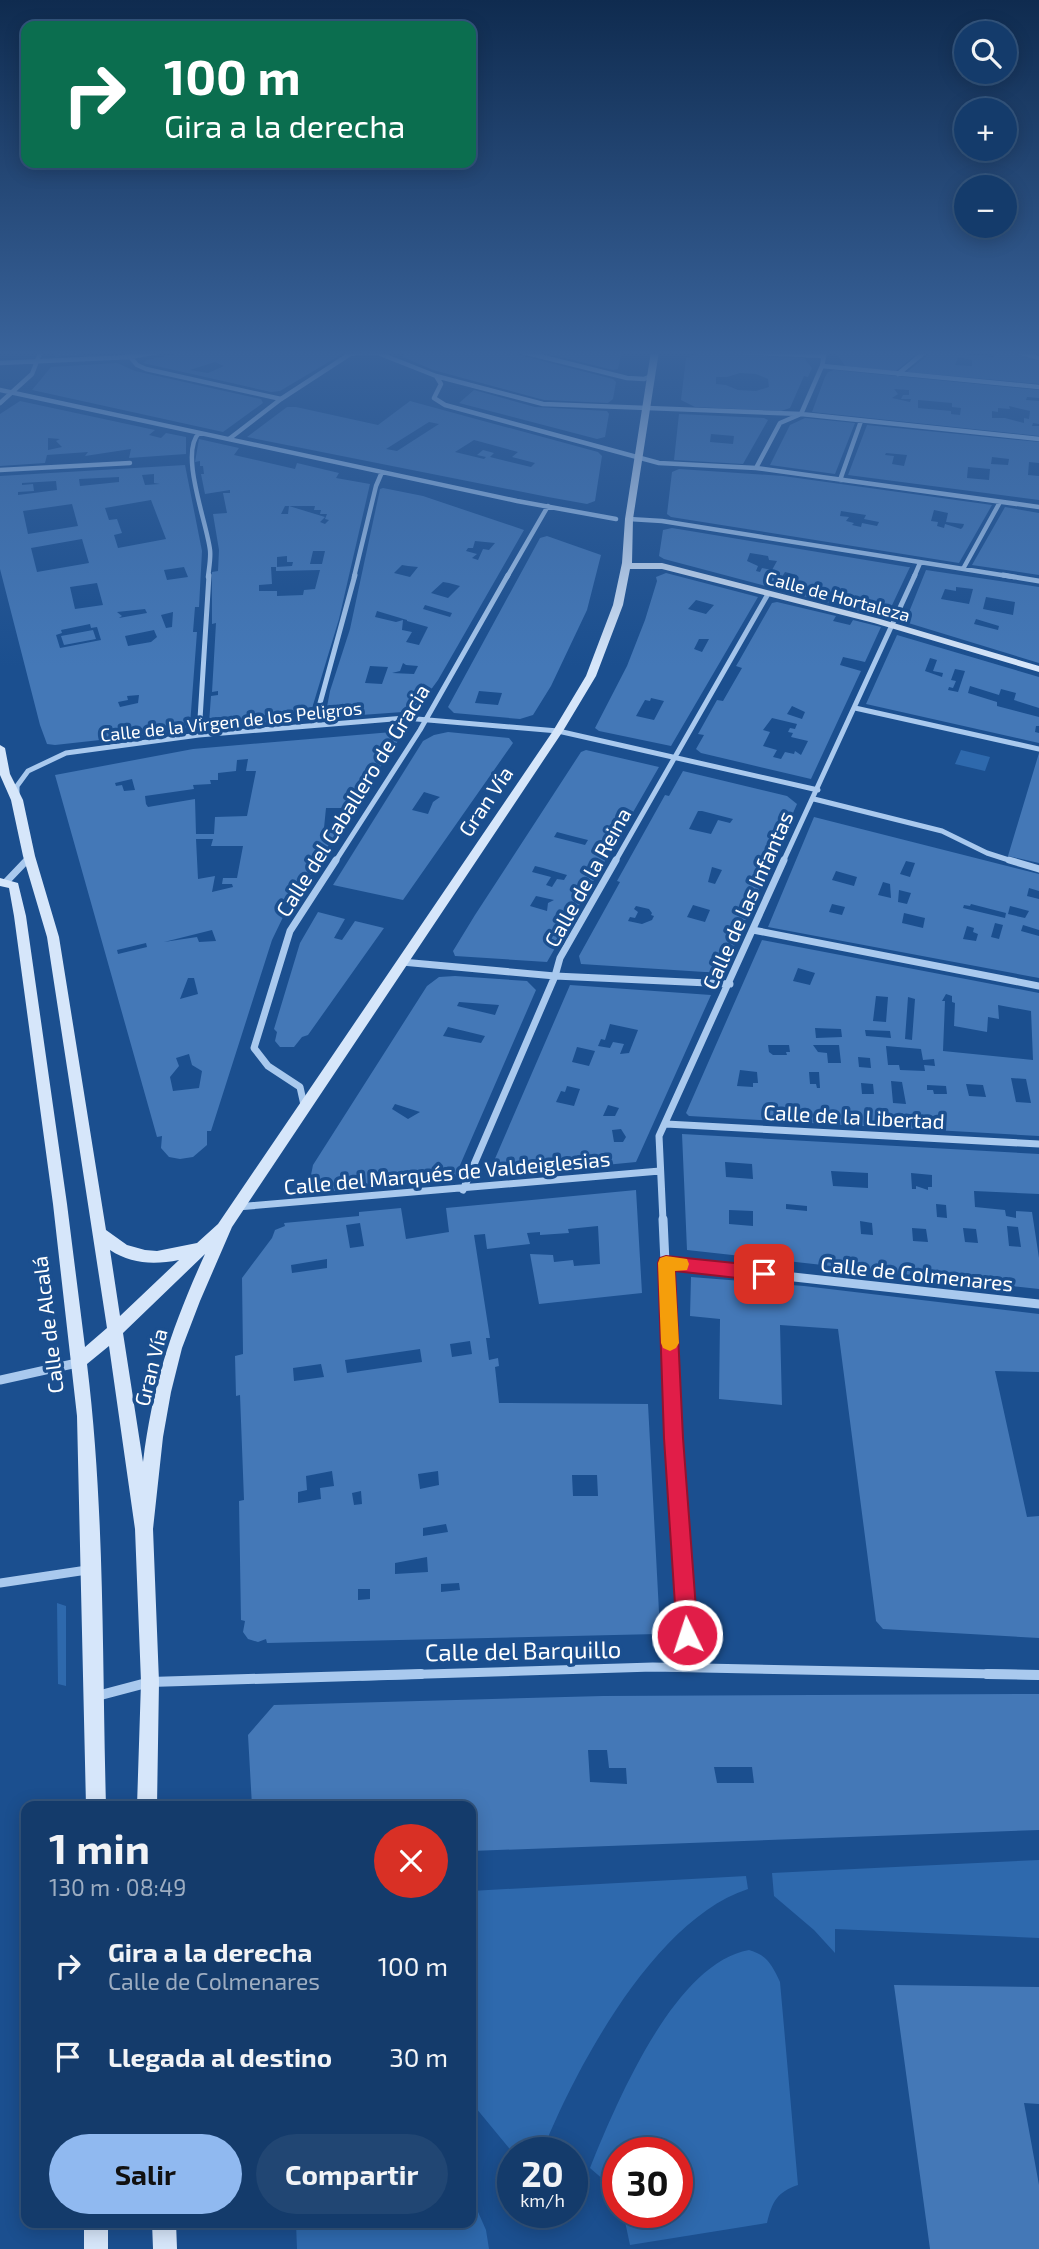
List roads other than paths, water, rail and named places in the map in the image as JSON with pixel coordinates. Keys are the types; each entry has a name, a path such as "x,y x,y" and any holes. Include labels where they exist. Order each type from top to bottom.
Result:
{"street":[{"path":"192,456 210,551 199,735"},
{"path":"308,456 616,519"},
{"path":"635,456 659,463 756,468 1039,507"},
{"path":"756,468 762,456"},
{"path":"840,480 849,456"},
{"name":"Gran Vía","path":"144,1529 163,1388 173,1350 226,1224 582,693 606,642 618,605 626,566 629,519 639,457"},
{"path":"0,470 130,463"},
{"path":"314,725 350,595 376,486 383,472"},
{"path":"963,569 1000,502"},
{"name":"Calle del Caballero de Gracia","path":"303,1109 303,1089 298,1082 268,1069 258,1060 254,1048 290,931 426,718 548,506"},
{"path":"629,519 662,521 1039,581"},
{"name":"Calle de las Infantas","path":"690,1667 673,1438 658,1144 805,811 814,799 920,563"},
{"name":"Calle de Hortaleza","path":"626,566 662,566 893,626 1039,669"},
{"name":"Calle de la Reina","path":"463,1189 555,976 560,958 768,594"},
{"path":"855,708 1036,748"},
{"name":"Calle de la Virgen de los Peligros","path":"17,800 17,786 29,771 55,757 83,750 199,735 426,718 558,731 818,790"},
{"path":"0,748 5,774 17,800 29,856 54,937 144,1529 150,1682 147,1801"},
{"path":"814,799 942,831 1006,860 1039,869"},
{"name":"Calle de Alcalá","path":"3,882 24,866 29,856"},
{"name":"Calle de Alcalá","path":"3,882 14,886 20,916 39,1043 85,1416 92,1569 96,1801"},
{"path":"753,930 1039,986"},
{"path":"402,962 555,976 730,984"},
{"name":"Calle de la Libertad","path":"666,1124 1039,1144"},
{"name":"Calle del Marqués de Valdeiglesias","path":"236,1208 660,1171"},
{"name":"Gran Vía","path":"77,1363 115,1331 226,1224"},
{"path":"100,1233 112,1246 128,1254 145,1257 170,1256 201,1247"},
{"name":"Calle de Colmenares","path":"666,1263 1039,1304"},
{"path":"0,1380 77,1363"},
{"path":"0,1583 92,1569"},
{"name":"Calle del Barquillo","path":"93,1697 150,1682 690,1667 1039,1675"},
{"path":"96,2228 96,2249"},
{"path":"164,2228 165,2249"}]}
